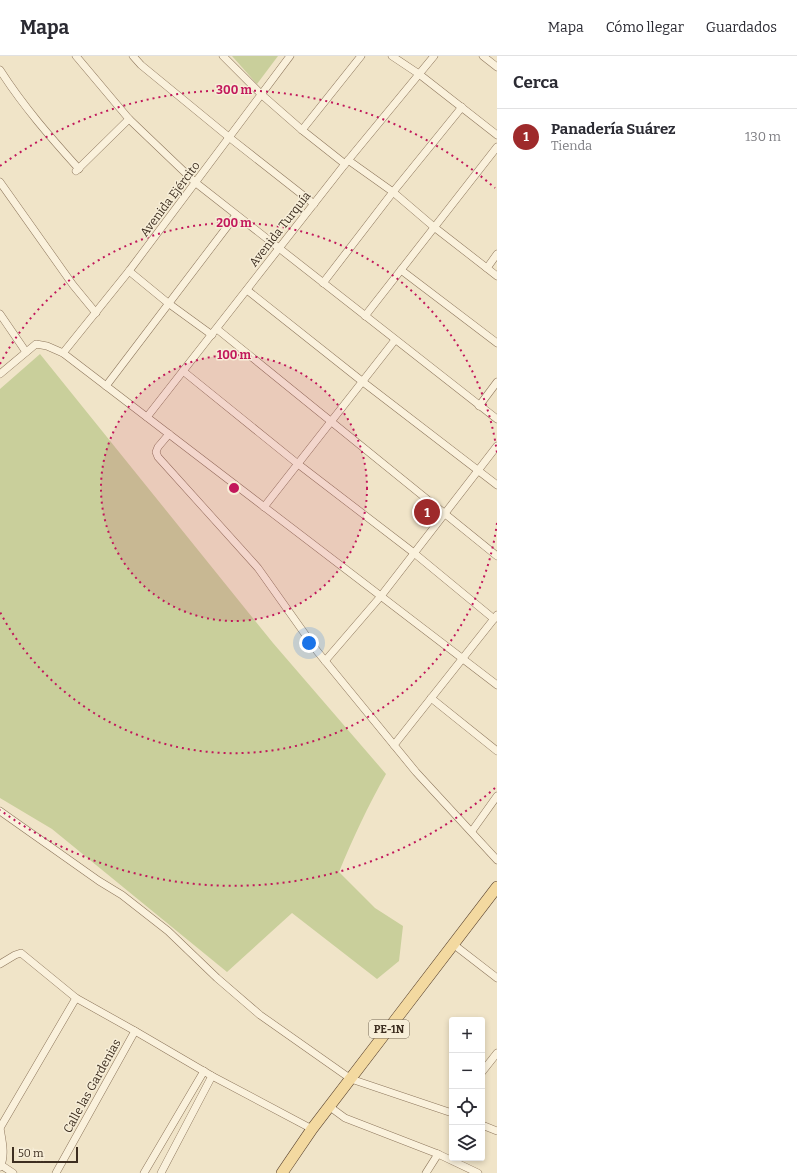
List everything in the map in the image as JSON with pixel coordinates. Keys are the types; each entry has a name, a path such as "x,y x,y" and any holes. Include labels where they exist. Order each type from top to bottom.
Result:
{"main road":[{"name":"PE-1N","path":"282,1173 312,1129 497,887"}],"street":[{"path":"76,56 129,119 196,183 497,419"},
{"path":"133,56 141,65 230,138 314,204"},
{"path":"223,56 262,95 302,130 346,162 393,192 434,227 497,276"},
{"name":"Avenida Ejército","path":"63,353 129,271 290,56"},
{"path":"302,130 361,56"},
{"path":"392,56 419,74 497,135"},
{"name":"Avenida Turquía","path":"147,418 346,162 434,56"},
{"path":"483,56 497,67"},
{"path":"0,70 48,135 78,170 129,119"},
{"path":"323,283 393,192 462,107"},
{"path":"365,316 497,147"},
{"path":"0,182 73,285 96,313"},
{"path":"106,386 236,215"},
{"path":"487,268 497,254"},
{"path":"401,270 497,343"},
{"path":"129,271 168,303 212,335"},
{"path":"247,290 362,382 497,485"},
{"path":"0,314 26,352"},
{"path":"217,329 497,556"},
{"path":"264,507 395,340"},
{"path":"0,374 36,344 47,346 63,353 497,685"},
{"path":"184,371 298,464 496,617 394,745"},
{"path":"479,406 497,382"},
{"path":"169,434 158,447 156,452 158,457 258,568 324,661 416,772 472,831 497,860"},
{"path":"324,661 381,596 497,446"},
{"path":"431,698 497,751"},
{"path":"472,831 497,796"},
{"path":"0,811 99,881 122,894 168,931 216,978 260,1015 351,1079 449,1111"},
{"path":"453,944 497,978"},
{"path":"0,964 21,953 76,998 212,1076 312,1129"},
{"path":"13,1173 1,1166 3,1149 0,1128 76,998"},
{"name":"Calle las Gardenias","path":"56,1173 135,1031"},
{"path":"485,1068 497,1052"},
{"path":"144,1173 204,1071"},
{"path":"161,1173 212,1076"},
{"path":"330,1106 345,1118 438,1154 478,1173"},
{"path":"485,1126 497,1131"},
{"path":"426,1173 438,1154"}],"green space":[{"path":"232,56 278,56 257,84"},
{"path":"40,354 273,643 386,774 361,822 339,872 375,908 403,926 399,961 377,979 292,913 227,972 52,829 0,798 0,389"}],"place":[{"name":"Panadería Suárez","path":"427,512"}]}
